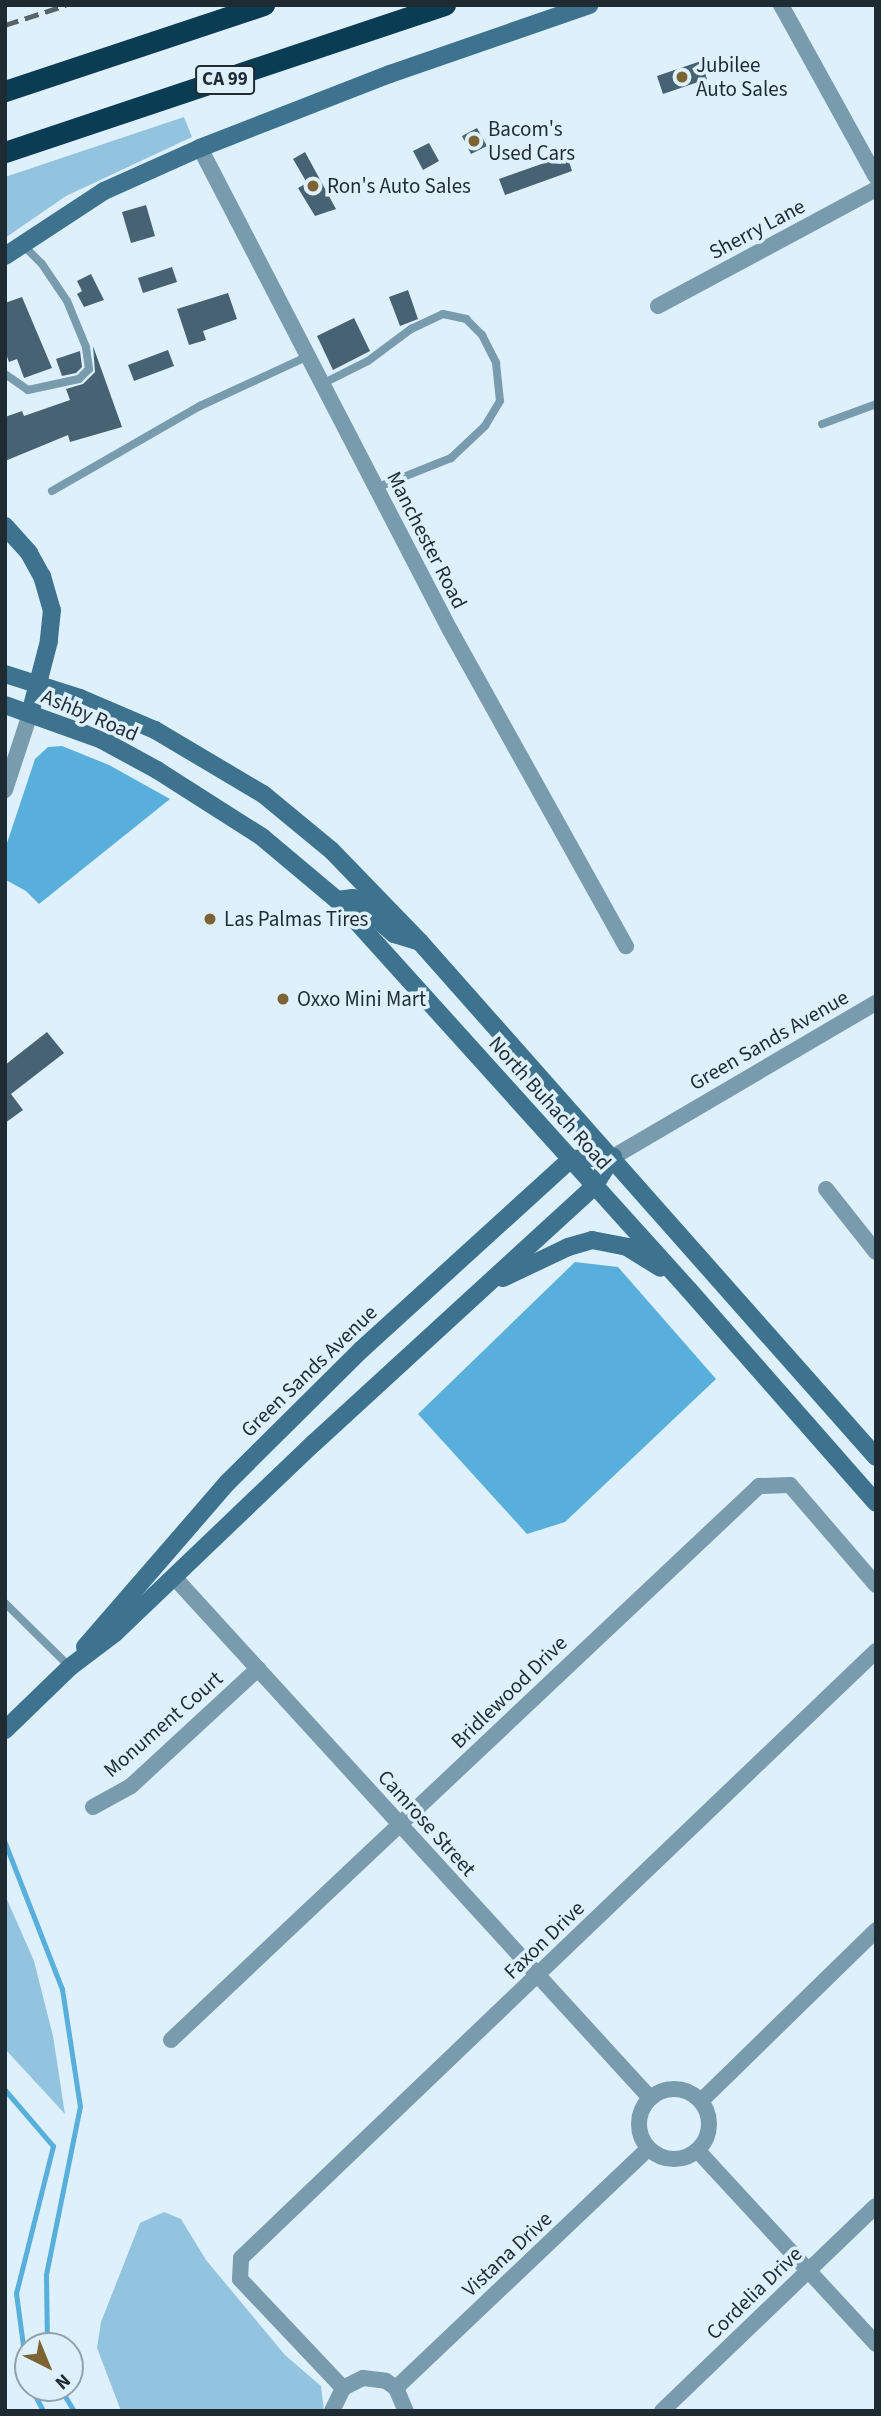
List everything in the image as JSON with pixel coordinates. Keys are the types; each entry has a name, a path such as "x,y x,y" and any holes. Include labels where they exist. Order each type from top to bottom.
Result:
{"highway":[{"path":"5,90 264,5"},
{"name":"CA 99","path":"5,152 444,5"}],"main road":[{"path":"5,256 104,191 200,148 390,74 589,5"},
{"path":"5,526 29,553 50,599 52,624 30,714"},
{"name":"Ashby Road","path":"5,674 38,684 155,730"},
{"name":"Ashby Road","path":"5,705 102,740 157,770"},
{"name":"North Buhach Road","path":"155,730 263,794 331,850 420,942 876,1457"},
{"name":"North Buhach Road","path":"157,770 262,837 337,900 689,1290 876,1503"},
{"path":"337,900 353,898 394,934 420,942"},
{"name":"Green Sands Avenue","path":"5,1730 70,1667 227,1483 306,1402 571,1159 613,1157"},
{"name":"Green Sands Avenue","path":"70,1667 115,1633 314,1443 488,1286 594,1186 613,1157"},
{"path":"488,1286 568,1247 592,1240 626,1247 689,1290"}],"street":[{"path":"781,5 876,177"},
{"name":"Manchester Road","path":"200,148 450,630 626,946"},
{"name":"Sherry Lane","path":"658,306 876,189"},
{"path":"5,790 30,714"},
{"name":"Green Sands Avenue","path":"613,1157 876,1003"},
{"path":"826,1189 876,1252"},
{"name":"Bridlewood Drive","path":"171,2040 401,1825 642,1593 759,1486 790,1485 876,1585"},
{"name":"Camrose Street","path":"174,1577 650,2098"},
{"name":"Faxon Drive","path":"342,2388 240,2278 241,2258 876,1651"},
{"name":"Monument Court","path":"93,1807 131,1786 258,1669"},
{"path":"701,2101 876,1930"},
{"path":"671,2089 682,2090 701,2101 709,2121 709,2132 698,2151 689,2157 667,2160 648,2149 641,2140 639,2117 650,2098 671,2089"},
{"name":"Vistana Drive","path":"396,2388 648,2149"},
{"path":"698,2151 876,2344"},
{"name":"Cordelia Drive","path":"662,2411 876,2206"},
{"path":"332,2411 342,2388 352,2381 375,2378 396,2388 406,2411"}],"lane":[{"path":"5,374 28,390 79,379 89,369 86,347 67,301 42,264 21,243"},
{"path":"322,384 368,361 411,329 443,314 467,319 482,335 496,363 500,401 485,426 451,458 376,488"},
{"path":"52,491 200,406 308,356"},
{"path":"822,424 876,404"},
{"path":"5,1603 70,1667"}],"shaded area":[{"path":"184,117 192,137 66,196 5,238 5,177"},
{"path":"62,746 109,765 170,799 39,904 26,891 6,880 5,849 35,759 48,747"},
{"path":"575,1262 618,1267 716,1379 565,1522 527,1534 418,1414"},
{"path":"5,1895 34,1961 53,2036 65,2114 5,2049"},
{"path":"164,2212 181,2219 206,2260 285,2355 321,2386 324,2411 121,2411 97,2348 101,2322 140,2223"}],"building":[{"name":"Jubilee Auto Sales","path":"701,61 707,79 663,94 657,76"},
{"name":"Bacom's Used Cars","path":"477,128 487,146 471,154 462,136"},
{"name":"Bacom's Used Cars","path":"429,143 439,161 423,170 413,151"},
{"name":"Ron's Auto Sales","path":"305,152 336,209 315,216 298,188 307,183 293,159"},
{"path":"567,155 572,171 505,195 499,179"},
{"path":"146,205 155,236 131,243 122,212"},
{"path":"172,267 177,282 143,293 138,278"},
{"path":"91,274 104,300 84,307 77,294 82,291 77,281"},
{"path":"408,290 418,319 400,326 389,297"},
{"path":"228,293 237,319 203,331 206,340 189,345 177,309"},
{"path":"22,297 52,368 24,378 17,359 9,362 5,351 5,303"},
{"path":"354,318 370,351 333,370 317,336"},
{"path":"93,346 122,427 70,442 68,435 5,461 5,417 22,411 24,416 70,400 66,389 83,384 95,372"},
{"path":"168,350 174,366 134,381 128,365"},
{"path":"80,351 82,367 76,373 62,376 56,359"},
{"path":"47,1032 64,1053 11,1094 23,1110 5,1123 5,1065"}],"waterway":[{"path":"5,1843 62,1989 80,2106 46,2275 47,2332"},
{"path":"5,2090 53,2146 16,2293 21,2332"},
{"path":"38,2402 43,2411"},
{"path":"69,2402 74,2411"}],"railway":[{"path":"5,25 66,5"}],"place":[{"name":"Jubilee Auto Sales","path":"682,77"},
{"name":"Bacom's Used Cars","path":"474,141"},
{"name":"Ron's Auto Sales","path":"313,186"},
{"name":"Las Palmas Tires","path":"210,919"},
{"name":"Oxxo Mini Mart","path":"283,999"}]}
